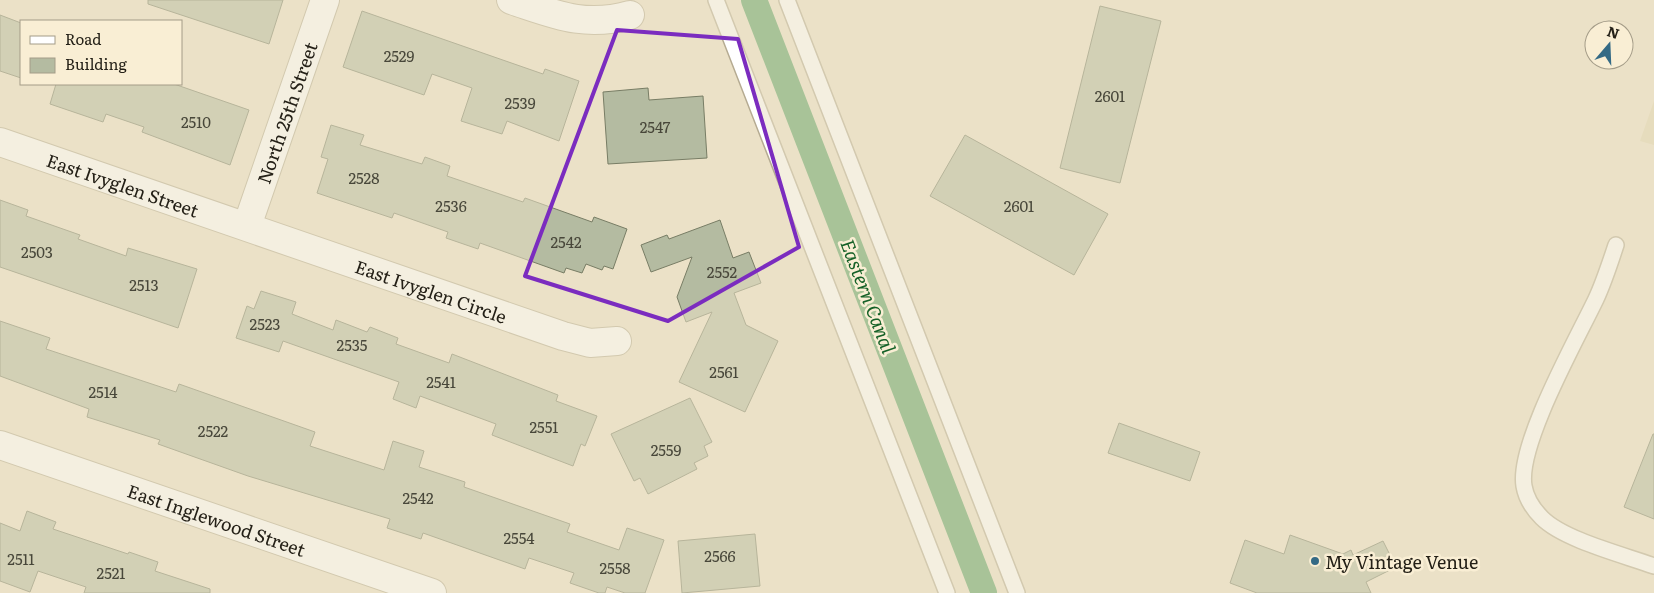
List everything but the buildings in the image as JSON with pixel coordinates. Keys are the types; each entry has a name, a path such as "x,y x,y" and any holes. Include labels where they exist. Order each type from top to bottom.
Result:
{"street":[{"name":"North 25th Street","path":"247,226 326,0"},
{"path":"511,0 580,21 597,22 630,15"},
{"name":"East Ivyglen Street","path":"0,142 247,226"},
{"name":"East Ivyglen Circle","path":"247,226 577,340 590,343 617,341"},
{"name":"East Inglewood Street","path":"0,445 432,593"}],"lane":[{"path":"716,0 947,593"},
{"path":"787,0 1017,593"},
{"path":"1616,245 1597,298 1573,341 1528,448 1524,485 1530,503 1543,520 1568,535 1654,566"}],"highlighted area":[{"path":"617,30 738,39 799,247 668,321 525,276"}],"shaded area":[{"path":"1654,101 1654,145 1640,141"}],"waterway":[{"name":"Eastern Canal","path":"754,0 984,593"}],"place":[{"name":"My Vintage Venue","path":"1315,561"}]}
